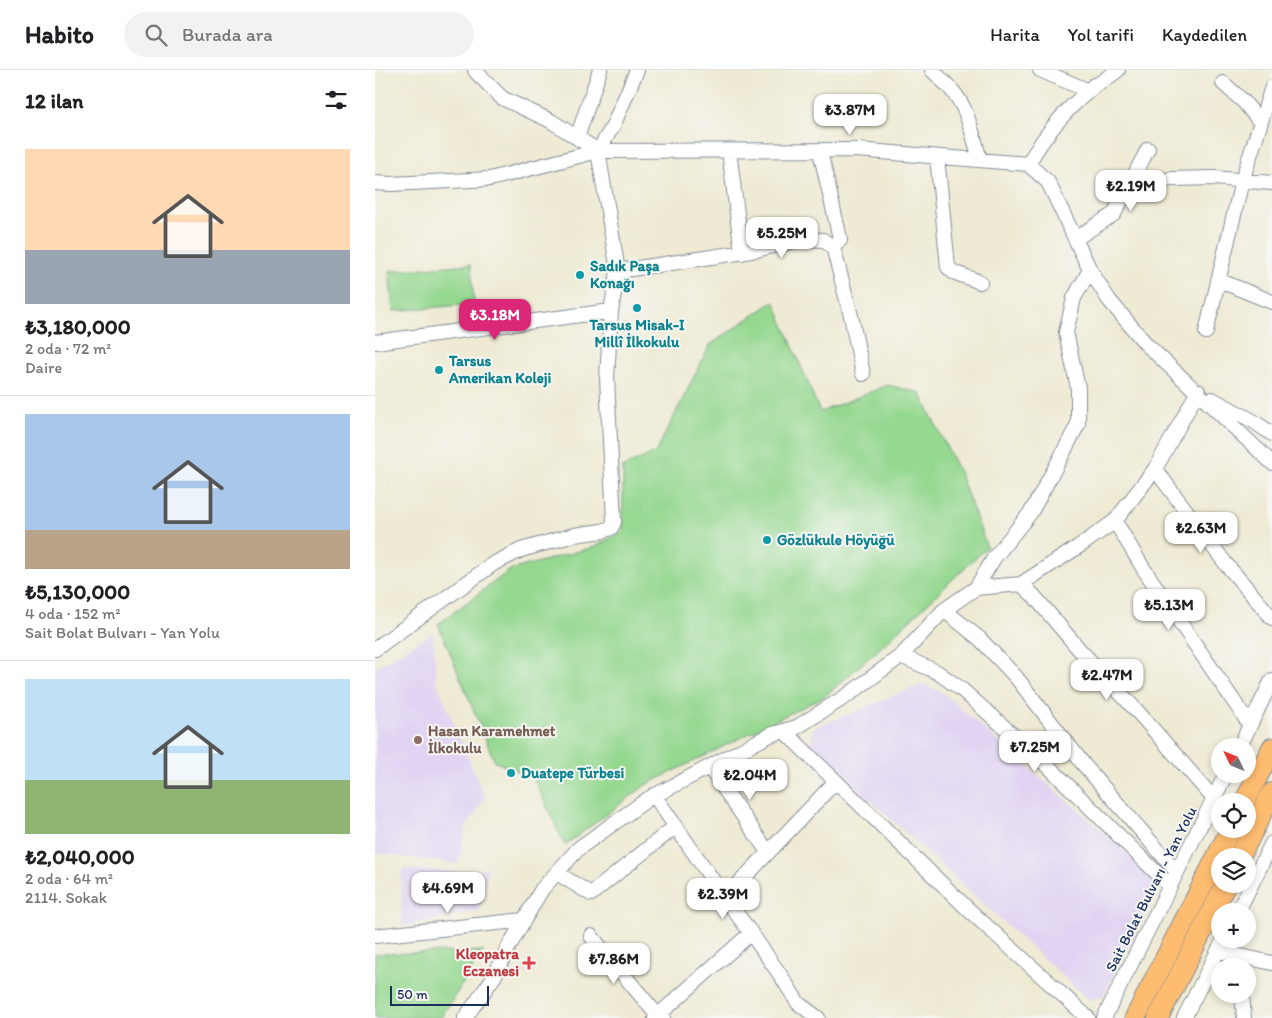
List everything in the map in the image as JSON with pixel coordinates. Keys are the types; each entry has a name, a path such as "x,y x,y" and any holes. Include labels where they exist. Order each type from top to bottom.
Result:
{"highway":[{"path":"1249,793 1272,748"},
{"path":"1244,848 1272,793"},
{"path":"1135,1018 1226,838"},
{"path":"1158,1018 1221,893"}],"street":[{"path":"475,70 502,98 551,121 598,151"},
{"path":"577,138 600,70"},
{"path":"375,649 493,564 521,550 574,535 602,532 611,528 614,522 607,378 611,311 618,271 598,151 613,126 637,70"},
{"path":"932,70 962,105 971,128 979,160"},
{"path":"1040,70 1089,91"},
{"path":"1028,164 1039,145 1058,121 1089,91 1105,70"},
{"path":"1089,91 1119,70"},
{"path":"1223,83 1244,102 1261,122"},
{"path":"1206,332 1242,181 1272,87"},
{"path":"1075,239 1114,214 1148,149"},
{"path":"375,183 391,184 490,179 598,151 857,150 1028,164 1048,182 1090,270 1109,300 1146,344 1272,463"},
{"path":"729,151 742,253"},
{"path":"819,151 840,240 833,247"},
{"path":"937,157 948,267 953,272 980,282"},
{"path":"1147,183 1172,179 1214,178 1272,184"},
{"path":"618,271 742,253 804,239 823,240 833,247 851,316 863,374"},
{"path":"465,1018 494,977 508,948 542,889 579,848 654,795 770,735 797,727 848,695 901,656 944,610 976,588 994,558 1031,512 1079,424 1078,388 1066,332 1074,298 1090,270"},
{"path":"1218,280 1272,302"},
{"path":"375,342 611,311"},
{"path":"1198,392 1253,421 1272,434"},
{"path":"976,588 1021,584 1084,543 1115,520 1155,470 1198,392"},
{"path":"1155,470 1226,564 1272,618"},
{"path":"1115,520 1143,568 1250,725"},
{"path":"1021,584 1034,596 1078,648 1211,796"},
{"path":"944,610 980,639 1016,678 1085,765 1177,872"},
{"path":"901,656 937,672 961,690 1047,765 1170,886"},
{"path":"1244,738 1272,680"},
{"path":"783,731 970,911 1088,1018"},
{"path":"709,767 768,852"},
{"path":"725,898 836,781"},
{"path":"654,795 798,1003 818,1018"},
{"name":"Sait Bolat Bulvarı - Yan Yolu","path":"1104,1018 1211,805"},
{"path":"557,873 591,894 676,826"},
{"path":"1242,903 1272,844"},
{"path":"375,936 525,920"},
{"path":"591,936 659,1017 751,933"},
{"path":"1183,1018 1219,948"},
{"path":"1224,948 1236,958"},
{"path":"1256,962 1272,963"},
{"path":"1243,1003 1244,1018"}],"shaded area":[{"name":"Hasan Karamehmet İlkokulu","path":"433,633 436,681 485,798 466,828 458,864 375,853 375,668"},
{"path":"923,684 943,693 1149,872 1160,887 1103,996 1089,1000 810,745 814,728"},
{"path":"489,867 479,911 402,926 402,869 470,872"}],"green space":[{"path":"471,264 474,304 393,311 389,271"},
{"path":"774,301 820,412 888,385 920,393 959,472 987,547 878,650 825,696 646,785 565,845 533,777 495,762 438,624 510,570 594,547 623,531 623,467 656,452 710,345"},
{"path":"483,951 441,1018 375,1018 375,954"}],"place":[{"name":"Sadık Paşa Konağı","path":"580,275"},
{"name":"Tarsus Misak-I Millî İlkokulu","path":"637,308"},
{"name":"Tarsus Amerikan Koleji","path":"439,370"},
{"name":"Gözlükule Höyüğü","path":"767,540"},
{"name":"Hasan Karamehmet İlkokulu","path":"418,740"},
{"name":"Duatepe Türbesi","path":"511,773"},
{"name":"Kleopatra Eczanesi","path":"529,963"}]}
